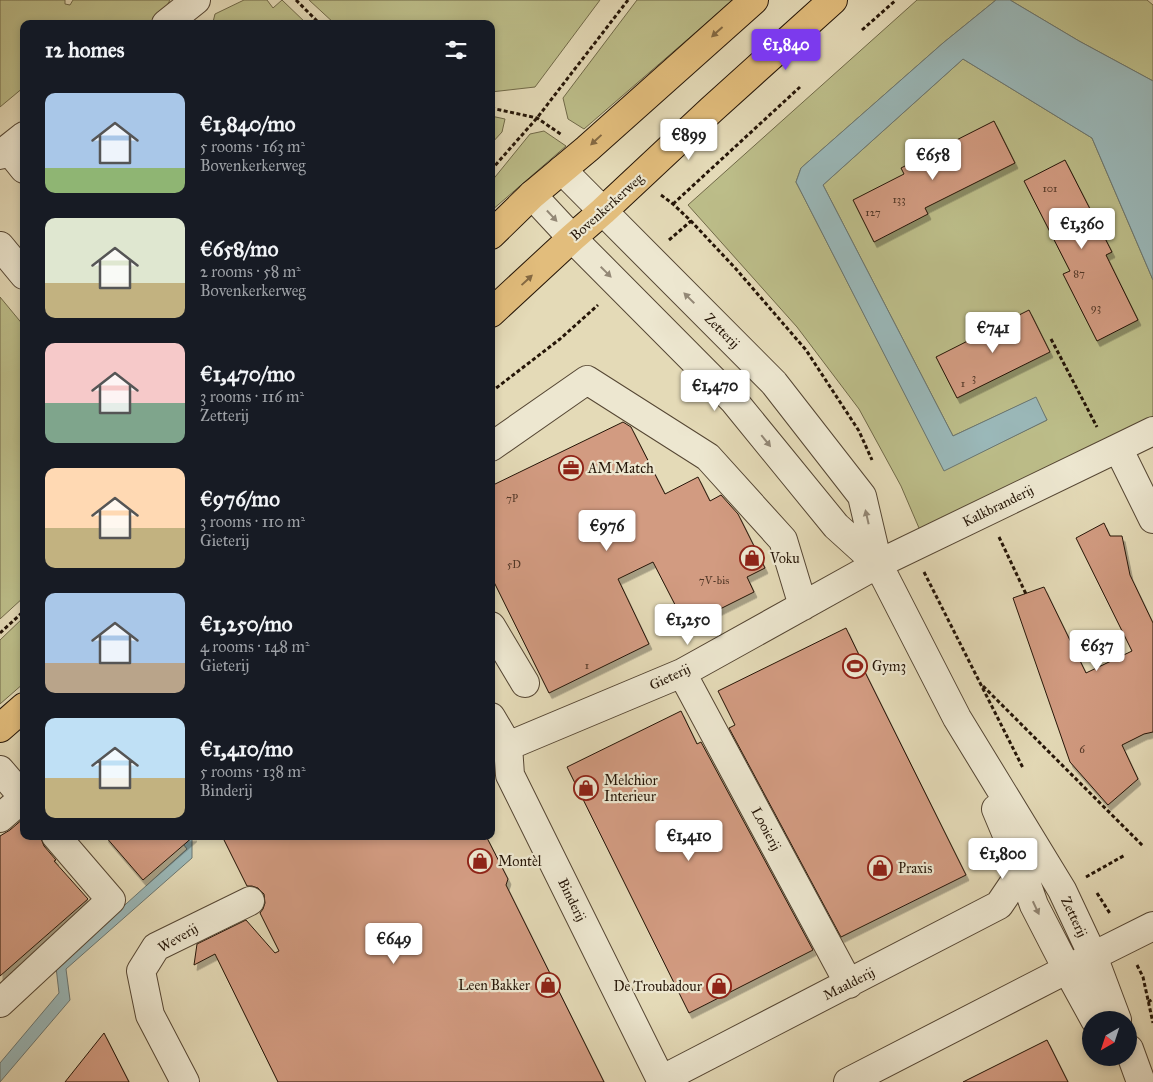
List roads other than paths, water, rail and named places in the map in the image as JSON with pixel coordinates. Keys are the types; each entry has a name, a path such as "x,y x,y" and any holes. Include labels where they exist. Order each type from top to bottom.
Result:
{"main road":[{"path":"495,231 532,195 587,149 754,0"},
{"name":"Bovenkerkerweg","path":"495,309 833,0"},
{"path":"0,728 20,710"}],"street":[{"path":"171,20 196,0"},
{"name":"Zetterij","path":"562,170 774,383 862,496 878,564 957,718 1022,871 1034,905 1090,1011"},
{"name":"Zetterij","path":"532,195 572,238 734,401 836,526 878,564"},
{"path":"0,246 20,271"},
{"path":"495,445 587,380 708,457 783,540 803,606"},
{"name":"Kalkbranderij","path":"878,564 1153,431"},
{"path":"1114,450 1153,519"},
{"name":"Gieterij","path":"508,746 682,673 878,564"},
{"path":"495,633 525,683"},
{"name":"Looierij","path":"682,673 849,984"},
{"name":"Zetterij","path":"957,718 1062,890 1092,956 1113,1011"},
{"name":"Binderij","path":"495,724 508,746 501,776 662,1081"},
{"path":"0,770 20,794"},
{"path":"0,818 20,801"},
{"path":"0,1003 111,900 59,840"},
{"name":"Maalderij","path":"662,1081 999,905 1022,871"},
{"name":"Weverij","path":"185,1082 150,1015 141,971 156,947 250,901"},
{"path":"848,1082 1153,926"},
{"path":"1121,1066 1130,1082"},
{"path":"1136,1066 1142,1082"}],"water":[{"path":"996,0 1010,0 1079,41 1153,81 1153,280 1092,138 963,59 823,185 953,436 1036,397 1047,420 944,471 796,182 801,168 943,43"},
{"path":"180,840 192,840 192,858 66,969 70,1000 0,1082 0,1063 59,993 56,967 187,849"}],"place":[{"name":"AM Match","path":"571,468"},
{"name":"Voku","path":"752,558"},
{"name":"Gym3","path":"855,666"},
{"name":"Melchior Interieur","path":"586,788"},
{"name":"Montèl","path":"480,861"},
{"name":"Praxis","path":"880,868"},
{"name":"Leen Bakker","path":"548,985"},
{"name":"De Troubadour","path":"719,986"}]}
